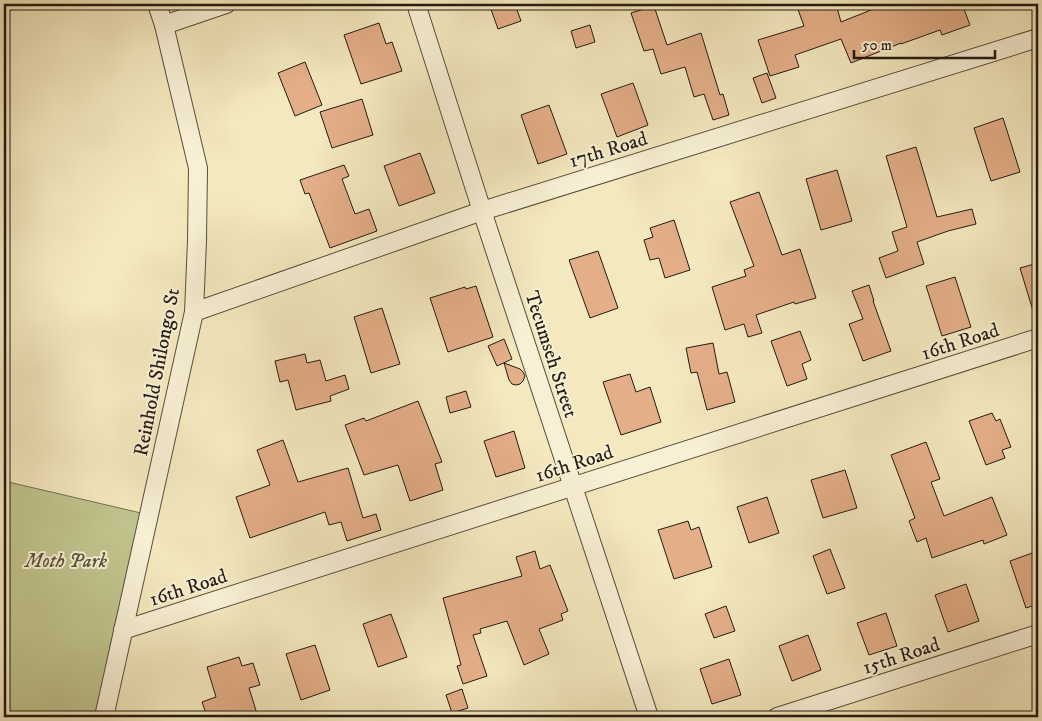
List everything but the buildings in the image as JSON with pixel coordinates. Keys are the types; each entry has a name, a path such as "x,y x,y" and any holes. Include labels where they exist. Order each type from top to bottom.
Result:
{"street":[{"name":"Reinhold Shilongo St","path":"104,717 194,312 198,168 164,25 157,4"},
{"path":"164,25 226,4"},
{"name":"Tecumseh Street","path":"416,4 482,211 649,717"},
{"name":"17th Road","path":"194,312 482,211 1038,38"},
{"name":"16th Road","path":"123,630 1038,338"},
{"name":"15th Road","path":"777,717 1038,634"}],"green space":[{"name":"Moth Park","path":"4,481 141,513 95,717 4,717"}]}
